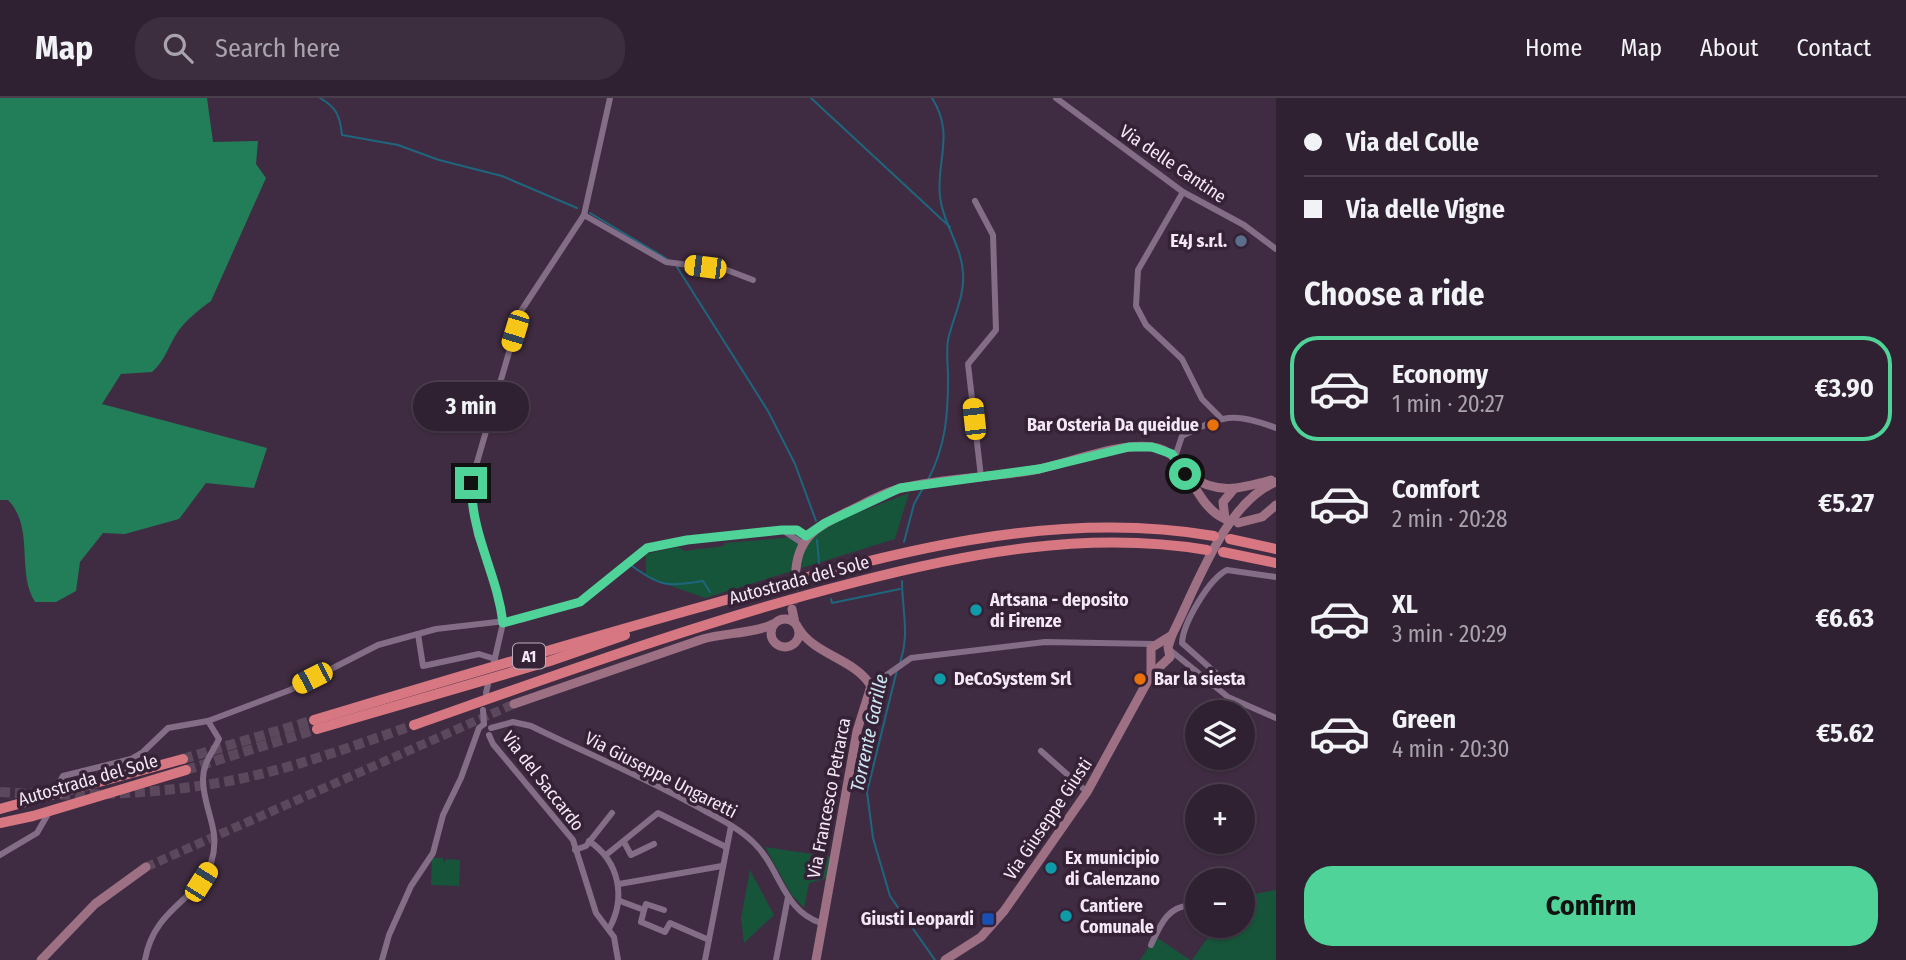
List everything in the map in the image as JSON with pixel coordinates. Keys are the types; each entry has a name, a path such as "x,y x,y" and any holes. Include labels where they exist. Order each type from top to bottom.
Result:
{"highway":[{"path":"1227,528 1276,549"},
{"name":"Autostrada del Sole","path":"316,724 886,555 1035,530 1137,529 1214,536"},
{"name":"Autostrada del Sole","path":"414,725 717,620 890,573 988,552 1080,542 1207,550"},
{"path":"1223,552 1276,563"},
{"name":"Autostrada del Sole","path":"0,809 184,765 44,813 0,823"}],"main road":[{"path":"796,569 804,540 825,523 888,493 912,486 1039,469 1129,447 1160,448 1175,457 1209,508 1227,528"},
{"path":"1185,474 1212,488 1234,490"},
{"path":"1227,528 1223,502 1227,493 1276,480"},
{"path":"1163,646 1172,635 1227,528 1246,501 1276,480"},
{"path":"1238,523 1262,517 1276,505"},
{"path":"771,638 776,622"},
{"path":"514,704 703,639 732,631 759,630 776,622 797,626 809,643 862,676 871,686"},
{"path":"794,644 800,635 797,626"},
{"path":"759,630 779,644 809,643"},
{"name":"Via Giuseppe Giusti","path":"945,960 981,937 1004,911 1087,792 1160,663 1163,646 1149,651 1160,663"},
{"name":"Via Francesco Petrarca","path":"816,960 856,731 871,686"},
{"path":"41,960 95,904 146,867"}],"street":[{"path":"418,634 423,666 479,654 494,660 503,623 497,590 477,535 471,483 521,311 584,215 611,98"},
{"name":"Via delle Cantine","path":"1056,98 1183,192 1244,225 1276,249"},
{"path":"1183,192 1138,270 1136,306 1146,325 1182,359 1202,399 1220,417"},
{"path":"975,201 993,234 996,330 968,364 981,477"},
{"path":"584,215 666,262 727,270 752,280"},
{"path":"1175,457 1182,436 1220,417 1247,418 1276,428"},
{"path":"54,792 59,780 70,773 131,759 143,752 163,730 208,721 290,690 379,645 436,629 503,623 580,602 647,548 687,540 782,530 804,540"},
{"path":"1213,686 1217,675 1182,643 1183,632 1213,580 1223,572 1236,569 1276,577"},
{"path":"871,686 911,659 1045,642 1163,646 1243,706 1276,718"},
{"path":"1160,663 1183,663"},
{"path":"486,693 488,684"},
{"path":"483,710 484,724 490,732"},
{"path":"145,960 151,940 164,916 201,882 214,853 216,836 203,777 208,758 219,738 208,721"},
{"name":"Via Giuseppe Ungaretti","path":"480,733 490,732 513,722 531,726 687,800 731,826 761,849 788,897 806,915 821,923"},
{"path":"382,960 389,935 411,886 433,853 443,815 480,733 479,728 484,724"},
{"name":"Via del Saccardo","path":"490,732 493,744 566,829 596,913 609,929 618,960"},
{"path":"1041,751 1087,792"},
{"path":"575,850 589,841 612,813"},
{"path":"606,855 657,813 726,847"},
{"path":"0,855 37,833 48,814"},
{"path":"705,960 731,826"},
{"path":"589,841 606,855 619,884 620,901 609,929"},
{"path":"624,842 631,855 654,844"},
{"path":"619,884 722,866"},
{"path":"776,960 788,897"},
{"path":"620,901 644,910"},
{"path":"664,909 646,904 641,922 665,932 670,923 709,940"},
{"path":"1150,945 1163,919 1185,905"}],"green space":[{"path":"0,98 207,98 213,142 258,141 256,164 266,178 211,301 181,327 152,372 121,374 102,404 267,448 254,488 206,483 179,519 125,534 103,533 80,562 76,591 56,602 35,602 29,590 21,523 8,500 0,500"},
{"path":"909,493 895,539 705,598 646,577 646,554 678,547 684,551 724,546 725,543 795,537"},
{"path":"765,847 831,857 827,878 809,883 804,908 791,894"},
{"path":"432,858 443,858 444,863 446,859 460,860 459,886 431,885"},
{"path":"750,870 774,915 744,943 741,918"},
{"path":"1276,890 1276,960 1192,960 1208,938 1255,938 1255,894"},
{"path":"1156,937 1190,960 1140,960"}],"waterway":[{"path":"320,98 337,113 342,135 398,145 439,160 502,176 577,208"},
{"path":"811,98 950,227"},
{"name":"Torrente Garille","path":"928,480 945,430 947,345 963,282 962,263 944,215 940,196 944,136 939,111 932,98"},
{"path":"590,213 667,259"},
{"path":"677,267 768,411 795,464 816,521"},
{"name":"Torrente Garille","path":"904,542 914,504 923,488"},
{"path":"817,540 819,563"},
{"path":"632,566 666,584 703,581 710,592"},
{"name":"Torrente Garille","path":"900,662 905,642 902,581"},
{"path":"831,599 832,603 900,589"},
{"name":"Torrente Garille","path":"897,670 867,792 873,838 890,896 935,960"}],"tunnel":[{"path":"793,604 796,569"},
{"path":"146,867 514,704"},
{"path":"183,759 314,720"},
{"path":"0,792 115,794 200,786 299,764 414,725"},
{"path":"186,770 317,729"}],"place":[{"name":"E4J s.r.l.","path":"1241,241"},
{"name":"Bar Osteria Da queidue","path":"1213,425"},
{"name":"Artsana - deposito di Firenze","path":"976,610"},
{"name":"DeCoSystem Srl","path":"940,679"},
{"name":"Bar la siesta","path":"1140,679"},
{"name":"Ex municipio di Calenzano","path":"1051,868"},
{"name":"Cantiere Comunale","path":"1066,916"},
{"name":"Giusti Leopardi","path":"988,919"}],"route":[{"path":"471,483 477,535 491,581 497,590 503,623 524,620 580,602 647,548 687,540 782,530 797,530 806,536 819,526 900,488 1039,469 1143,446 1160,448 1172,454 1185,474"}]}
